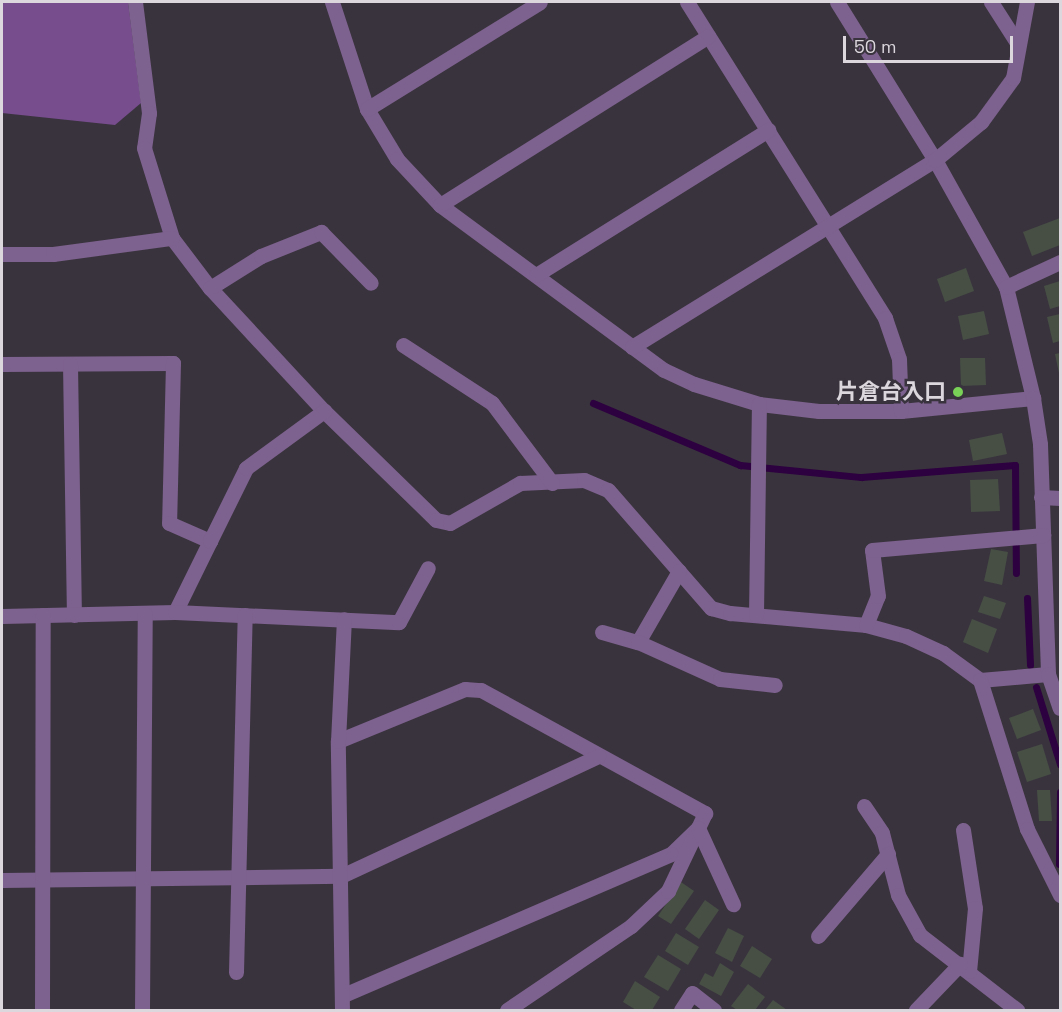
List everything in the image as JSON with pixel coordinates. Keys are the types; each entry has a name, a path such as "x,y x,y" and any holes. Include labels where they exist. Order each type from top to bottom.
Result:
{"street":[{"path":"135,2 149,113 144,148 172,238 210,288 324,411 436,520 450,523 520,483 584,480 608,490 711,608 866,626 906,636 943,653 980,680 1026,829 1060,895"},
{"path":"332,2 367,109 397,159 441,205 632,347 694,384 759,404 819,411 901,411 1033,399"},
{"path":"367,109 540,2"},
{"path":"687,2 885,318 899,359 901,411"},
{"path":"837,2 935,160 1006,287 1033,399 1041,497 1036,536 1048,674 1060,708"},
{"path":"991,2 1018,44"},
{"path":"632,347 935,160 981,122 1013,78 1027,2"},
{"path":"441,205 708,36"},
{"path":"536,275 768,130"},
{"path":"210,288 261,256 321,232 371,282"},
{"path":"2,254 53,254 172,238"},
{"path":"1006,287 1060,262"},
{"path":"402,345 492,403 552,483"},
{"path":"2,364 173,363 169,523 210,541"},
{"path":"70,364 74,615"},
{"path":"756,615 759,404"},
{"path":"175,612 246,468 324,411"},
{"path":"1041,497 1060,498"},
{"path":"866,626 878,596 872,549 1036,536"},
{"path":"2,616 175,612 399,622 428,568"},
{"path":"638,642 679,571"},
{"path":"142,1011 145,878 145,614"},
{"path":"42,1011 43,615"},
{"path":"236,972 245,615"},
{"path":"344,619 338,741 342,1004 671,854 698,828"},
{"path":"602,632 638,642 720,679 775,685"},
{"path":"980,680 1048,674"},
{"path":"338,741 465,689 481,690 705,813 668,891 631,926 507,1011"},
{"path":"2,880 341,876 598,756"},
{"path":"864,806 882,833 898,895 920,935 965,968 1015,1010"},
{"path":"698,828 733,904"},
{"path":"916,1011 965,968 975,908 963,830"},
{"path":"818,936 888,854"},
{"path":"681,1011 692,993 714,1011"}],"shaded area":[{"path":"2,2 128,2 141,103 115,125 2,113"}],"building":[{"path":"1060,218 1060,245 1032,256 1023,232"},
{"path":"966,268 974,291 945,302 937,279"},
{"path":"1060,281 1060,306 1050,309 1044,286"},
{"path":"984,311 989,334 963,340 958,316"},
{"path":"1060,314 1060,341 1053,343 1047,317"},
{"path":"1060,353 1060,373 1059,373 1055,354"},
{"path":"960,358 985,358 986,385 961,386"},
{"path":"1002,433 1007,454 973,461 969,440"},
{"path":"998,479 1000,511 971,512 970,480"},
{"path":"991,549 1008,552 1002,585 984,581"},
{"path":"984,596 1006,603 1000,619 978,612"},
{"path":"972,619 997,629 988,653 963,642"},
{"path":"1033,709 1041,730 1017,739 1009,718"},
{"path":"1042,744 1051,774 1027,782 1017,752"},
{"path":"1037,790 1050,790 1052,821 1039,821"},
{"path":"681,882 694,891 671,924 658,916"},
{"path":"705,900 719,910 699,939 685,929"},
{"path":"728,928 744,936 732,962 715,953"},
{"path":"676,933 699,947 688,965 665,951"},
{"path":"752,946 772,959 760,978 740,966"},
{"path":"658,955 681,969 668,991 644,977"},
{"path":"720,963 734,972 721,996 699,984 705,973 713,977"},
{"path":"635,981 660,997 652,1010 636,1010 623,1002"},
{"path":"748,984 765,997 755,1010 737,1010 731,1006"},
{"path":"773,1000 787,1010 765,1010"}],"waterway":[{"path":"593,403 740,465 861,477 1015,465 1016,573"},
{"path":"1027,598 1030,665"},
{"path":"1036,687 1060,764"},
{"path":"1059,864 1060,792"}],"place":[{"name":"片倉台入口","path":"958,392"}]}
